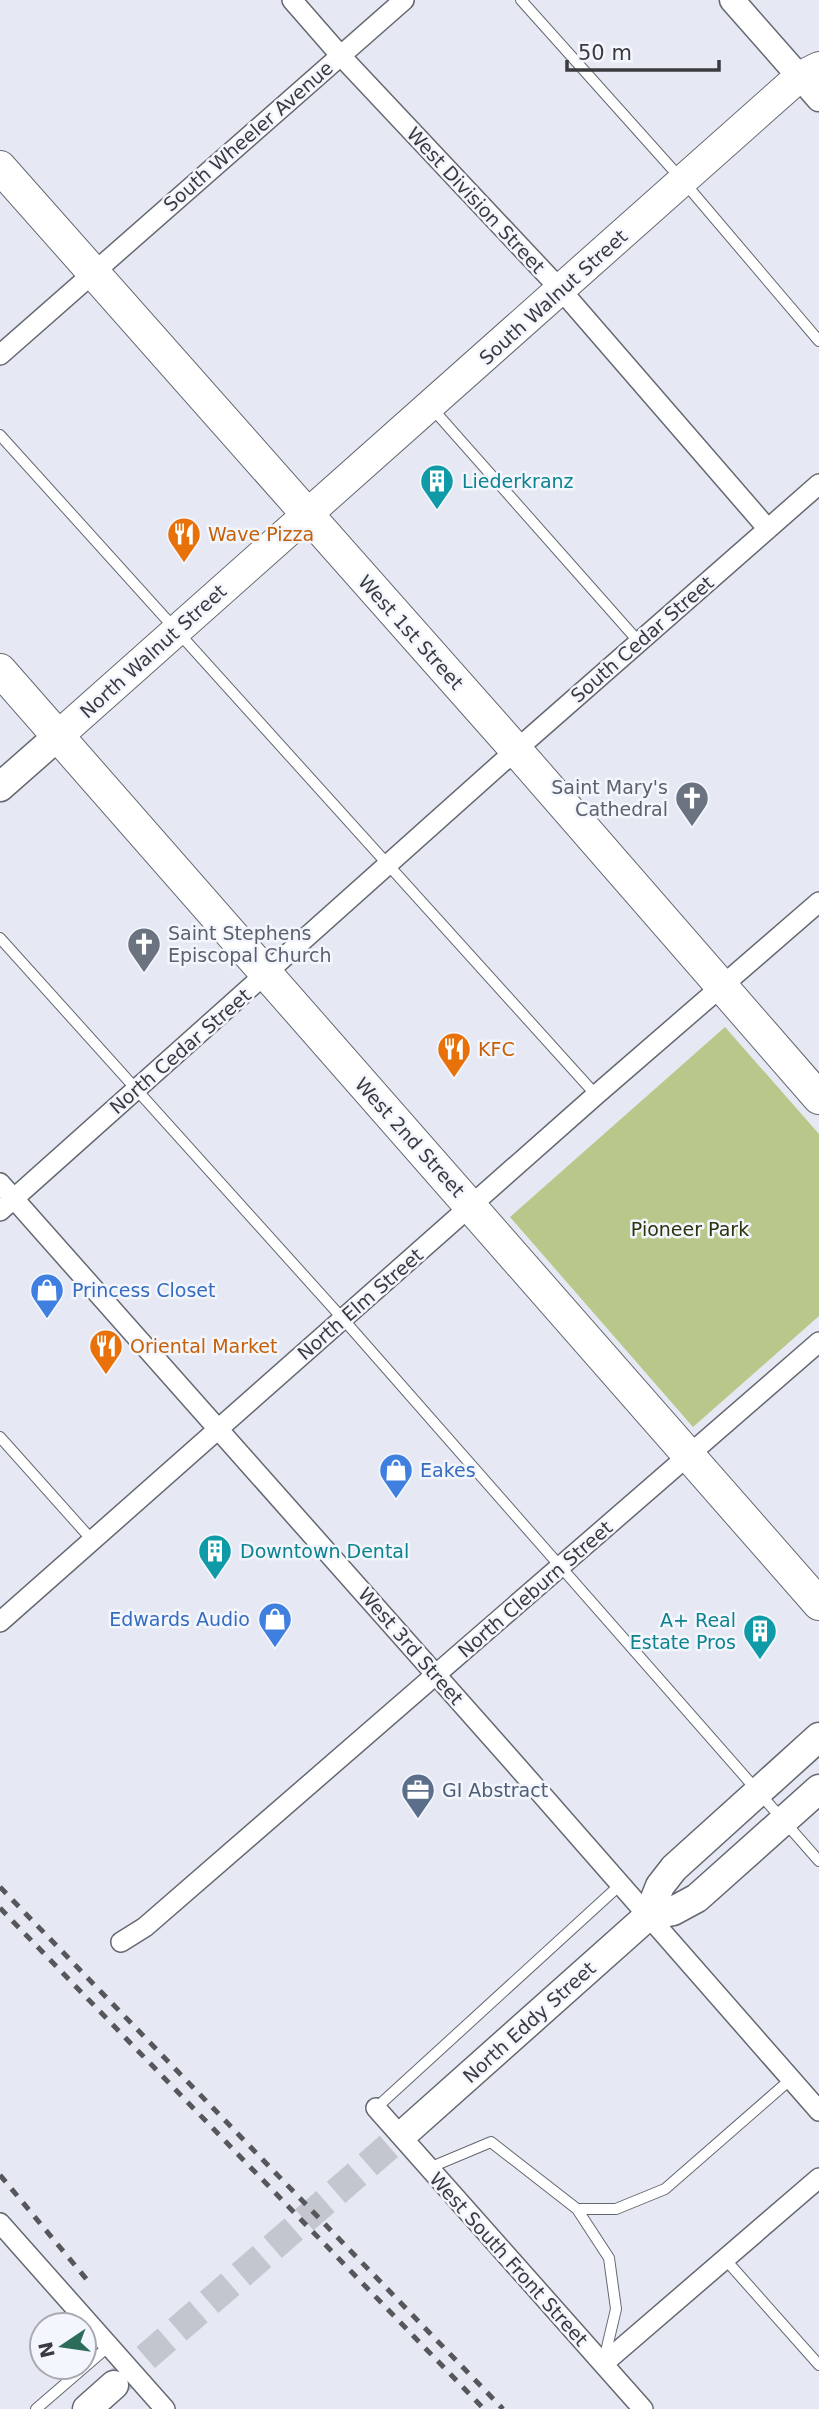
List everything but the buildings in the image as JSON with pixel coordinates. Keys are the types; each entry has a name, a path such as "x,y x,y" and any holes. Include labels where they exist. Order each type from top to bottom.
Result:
{"highway":[{"name":"West 1st Street","path":"0,167 516,750 819,1098"},
{"name":"West 2nd Street","path":"0,670 819,1604"}],"main road":[{"name":"South Walnut Street","path":"306,514 809,72 819,45"},
{"name":"North Walnut Street","path":"0,787 306,514"},
{"name":"North Eddy Street","path":"409,2129 648,1916 660,1886 674,1868 819,1737"},
{"name":"North Eddy Street","path":"648,1916 673,1911 697,1898 819,1789"},
{"path":"87,2409 114,2385"}],"street":[{"name":"West Division Street","path":"292,0 340,55 561,290 768,529"},
{"name":"South Wheeler Avenue","path":"0,355 404,0"},
{"path":"732,0 809,72 819,99"},
{"name":"South Cedar Street","path":"516,750 819,484"},
{"name":"North Cedar Street","path":"7,1205 516,750"},
{"name":"North Elm Street","path":"0,1622 596,1095 819,902"},
{"name":"West 3rd Street","path":"0,1183 7,1205 219,1429 819,2111"},
{"name":"North Cleburn Street","path":"121,1942 145,1927 817,1347"},
{"name":"West South Front Street","path":"376,2108 643,2409"},
{"path":"603,2364 819,2178"},
{"path":"0,2223 157,2404"}],"lane":[{"path":"521,0 683,181 819,341"},
{"path":"431,406 639,642"},
{"path":"0,435 596,1095"},
{"path":"0,938 342,1319 819,1861"},
{"path":"0,1437 92,1541"},
{"path":"376,2108 621,1884"},
{"path":"577,2209 616,2209 665,2189 791,2079"},
{"path":"428,2168 491,2142 577,2209 609,2258 616,2309 603,2364"},
{"path":"724,2259 819,2365"},
{"path":"36,2409 109,2346"}],"green space":[{"name":"Pioneer Park","path":"725,1027 819,1134 819,1316 693,1427 510,1217"}],"tunnel":[{"path":"114,2385 409,2129"}],"railway":[{"path":"0,1887 503,2409"},
{"path":"0,1908 484,2409"},
{"path":"0,2175 88,2281"}],"place":[{"name":"Liederkranz","path":"437,511"},
{"name":"Wave Pizza","path":"184,564"},
{"name":"Saint Mary's Cathedral","path":"692,828"},
{"name":"Saint Stephens Episcopal Church","path":"144,974"},
{"name":"KFC","path":"454,1079"},
{"name":"Princess Closet","path":"47,1320"},
{"name":"Oriental Market","path":"106,1376"},
{"name":"Eakes","path":"396,1500"},
{"name":"Downtown Dental","path":"215,1581"},
{"name":"Edwards Audio","path":"275,1649"},
{"name":"A+ Real Estate Pros","path":"760,1661"},
{"name":"GI Abstract","path":"418,1820"}]}
